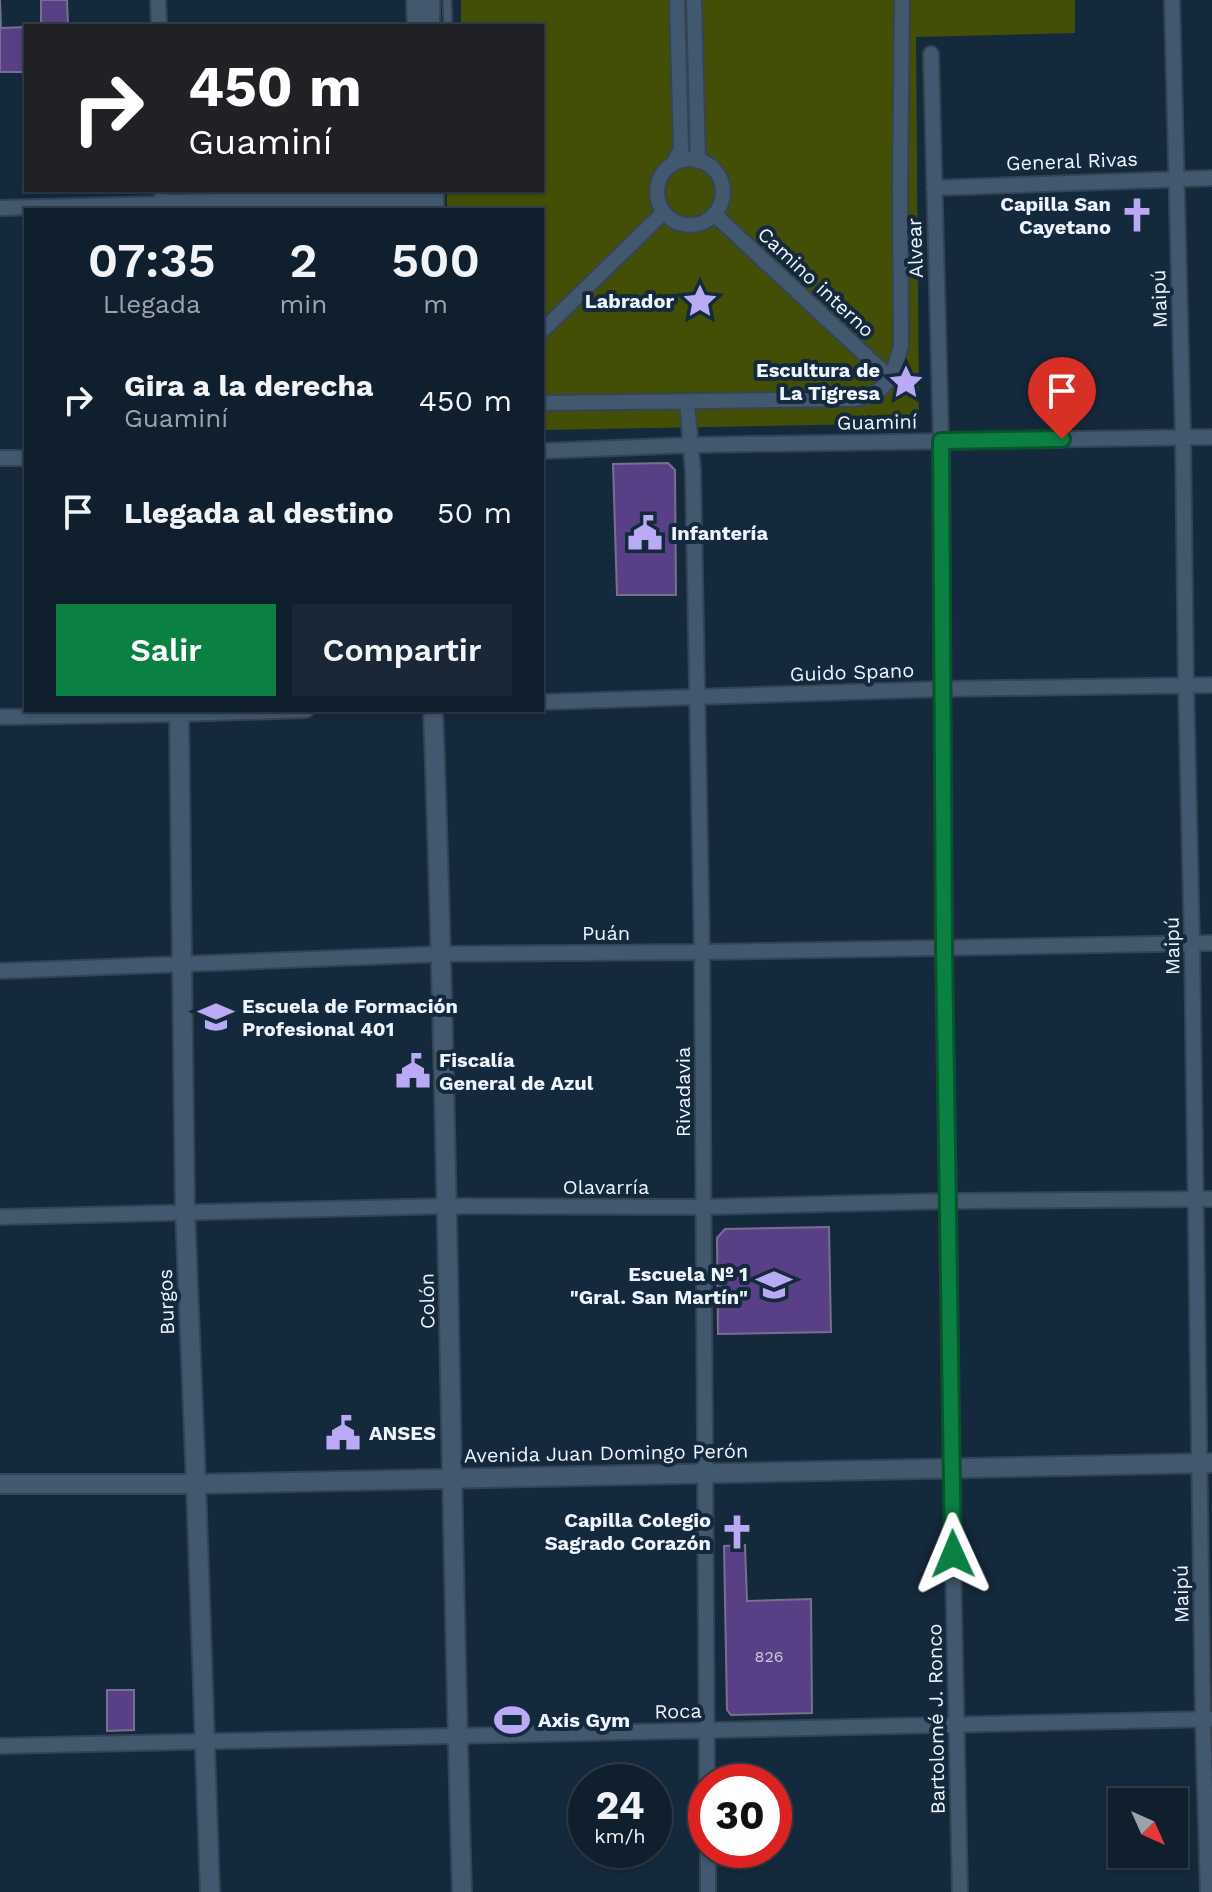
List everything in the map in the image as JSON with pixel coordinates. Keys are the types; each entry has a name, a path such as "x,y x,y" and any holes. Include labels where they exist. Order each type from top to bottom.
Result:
{"main road":[{"path":"416,0 417,24"},
{"path":"430,0 430,24"},
{"path":"162,201 427,200"},
{"name":"Burgos","path":"179,712 185,1211 210,1892"},
{"name":"Colón","path":"433,712 442,954 462,1892"},
{"name":"Avenida Juan Domingo Perón","path":"0,1484 196,1484 1206,1463"}],"street":[{"path":"158,0 159,24"},
{"path":"673,164 689,159 707,164 714,171 722,188 722,197 714,214 707,220 691,225 676,222 664,212 657,192 659,181 681,149 677,0"},
{"path":"694,0 698,161"},
{"path":"544,403 866,398 877,393 890,378 901,345 902,0"},
{"name":"Maipú","path":"1172,0 1196,1199 1206,1463 1208,1892"},
{"name":"Alvear","path":"931,54 941,441"},
{"name":"General Rivas","path":"934,188 1212,178"},
{"path":"0,208 162,201"},
{"path":"544,329 664,212"},
{"name":"Camino interno","path":"714,214 890,378"},
{"name":"Rivadavia","path":"687,402 693,472 702,952 707,1764"},
{"name":"Guaminí","path":"544,451 690,445 1212,437"},
{"name":"Bartolomé J. Ronco","path":"941,441 944,947 960,1892"},
{"path":"0,458 24,458"},
{"name":"Guido Spano","path":"544,702 942,689 1212,685"},
{"path":"0,717 179,712"},
{"name":"Puán","path":"0,971 442,954 1212,943"},
{"name":"Olavarría","path":"0,1217 447,1206 703,1207 1212,1199"},
{"name":"Roca","path":"0,1746 1208,1720"},
{"path":"708,1868 708,1892"}],"lane":[{"path":"447,0 448,24"}],"green space":[{"path":"461,0 1075,0 1075,33 916,37 919,423 544,430 544,208 447,208 447,192 544,192 544,24 461,24"}],"building":[{"path":"0,0 1,28 24,27 24,72 0,72"},
{"path":"41,0 67,0 68,24 41,24"},
{"name":"Infantería","path":"668,463 675,470 676,595 617,595 613,464"},
{"name":"Escuela Nº 1 \"Gral. San Martín\"","path":"829,1227 831,1332 718,1334 717,1238 725,1229"},
{"path":"745,1545 747,1601 811,1599 812,1713 731,1715 727,1710 724,1546"},
{"path":"107,1690 134,1690 134,1730 107,1731"}],"place":[{"name":"Capilla San Cayetano","path":"1137,215"},
{"name":"Labrador","path":"700,301"},
{"name":"Escultura de La Tigresa","path":"906,382"},
{"name":"Infantería","path":"645,533"},
{"name":"Escuela de Formación Profesional 401","path":"216,1017"},
{"name":"Fiscalía General de Azul","path":"413,1071"},
{"name":"Escuela Nº 1 \"Gral. San Martín\"","path":"774,1285"},
{"name":"ANSES","path":"343,1433"},
{"name":"Capilla Colegio Sagrado Corazón","path":"737,1532"},
{"name":"Axis Gym","path":"512,1720"}],"route":[{"path":"953,1554 944,947 941,441 1062,439"}]}
